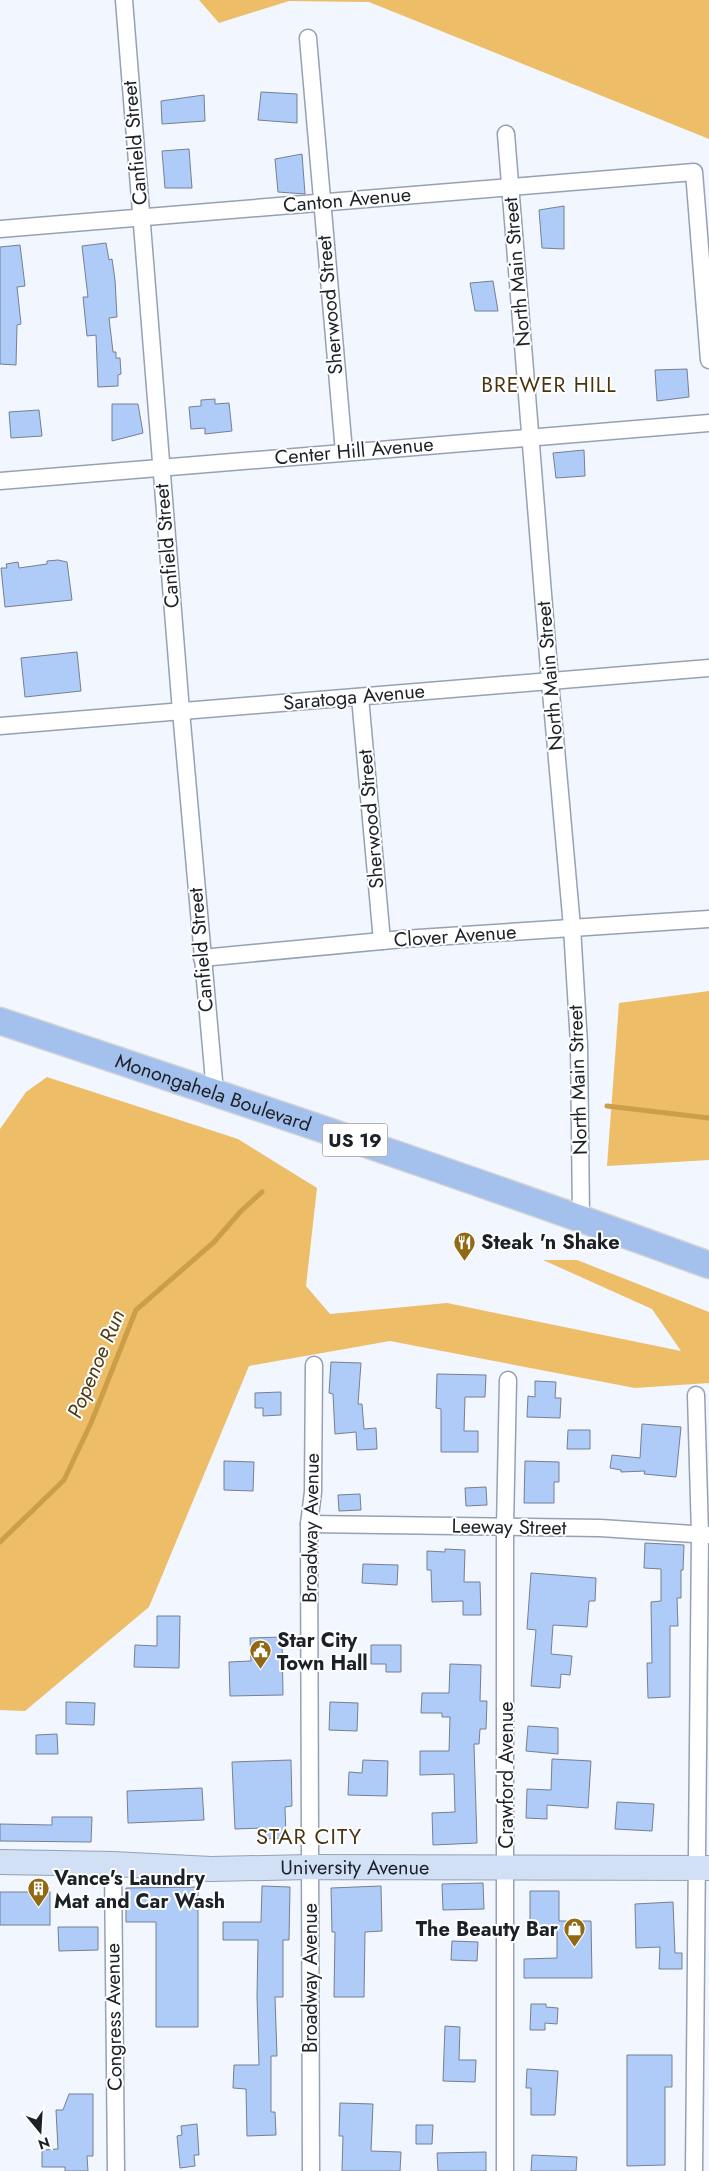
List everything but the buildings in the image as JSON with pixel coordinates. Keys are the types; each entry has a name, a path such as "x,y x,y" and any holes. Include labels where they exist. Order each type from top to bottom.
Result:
{"main road":[{"name":"Monongahela Boulevard","path":"0,1021 215,1092 709,1264"}],"street":[{"name":"Canfield Street","path":"124,0 180,711 215,1092"},
{"name":"Sherwood Street","path":"308,38 344,452"},
{"name":"North Main Street","path":"506,134 550,681 572,927 579,1044 581,1218"},
{"name":"Canton Avenue","path":"0,228 694,172 709,360"},
{"name":"Center Hill Avenue","path":"0,481 709,423"},
{"name":"Saratoga Avenue","path":"0,726 709,668"},
{"name":"Sherwood Street","path":"360,697 382,940"},
{"name":"Clover Avenue","path":"202,958 382,940 709,919"},
{"name":"Broadway Avenue","path":"311,2171 309,1524 313,1492 314,1365"},
{"name":"Crawford Avenue","path":"505,2171 505,1528 508,1380"},
{"path":"694,2171 703,1868 704,1535 696,1395"},
{"name":"Leeway Street","path":"309,1524 600,1528 704,1535"},
{"name":"University Avenue","path":"0,1862 112,1864 211,1869 310,1867 506,1869 703,1868"},
{"name":"Congress Avenue","path":"112,1864 116,2171"}],"shaded area":[{"path":"199,0 709,0 709,139 369,2 289,1 219,23"},
{"path":"709,991 709,1160 607,1166 619,1003"},
{"path":"47,1077 238,1139 317,1188 306,1286 330,1314 447,1303 681,1351 652,1309 543,1260 577,1260 709,1312 709,1383 635,1388 390,1341 249,1366 149,1607 25,1711 0,1710 0,1129 26,1092"}],"waterway":[{"name":"Popenoe Run","path":"607,1106 709,1118"},
{"name":"Popenoe Run","path":"0,1542 64,1480 91,1423 136,1310 214,1242 241,1211 262,1192"}],"place":[{"name":"Steak 'n Shake","path":"465,1261"},
{"name":"Star City Town Hall","path":"261,1670"},
{"name":"Vance's Laundry Mat and Car Wash","path":"38,1908"},
{"name":"The Beauty Bar","path":"574,1948"}],"district":[{"name":"BREWER HILL","path":"549,385"},
{"name":"STAR CITY","path":"309,1836"}]}
